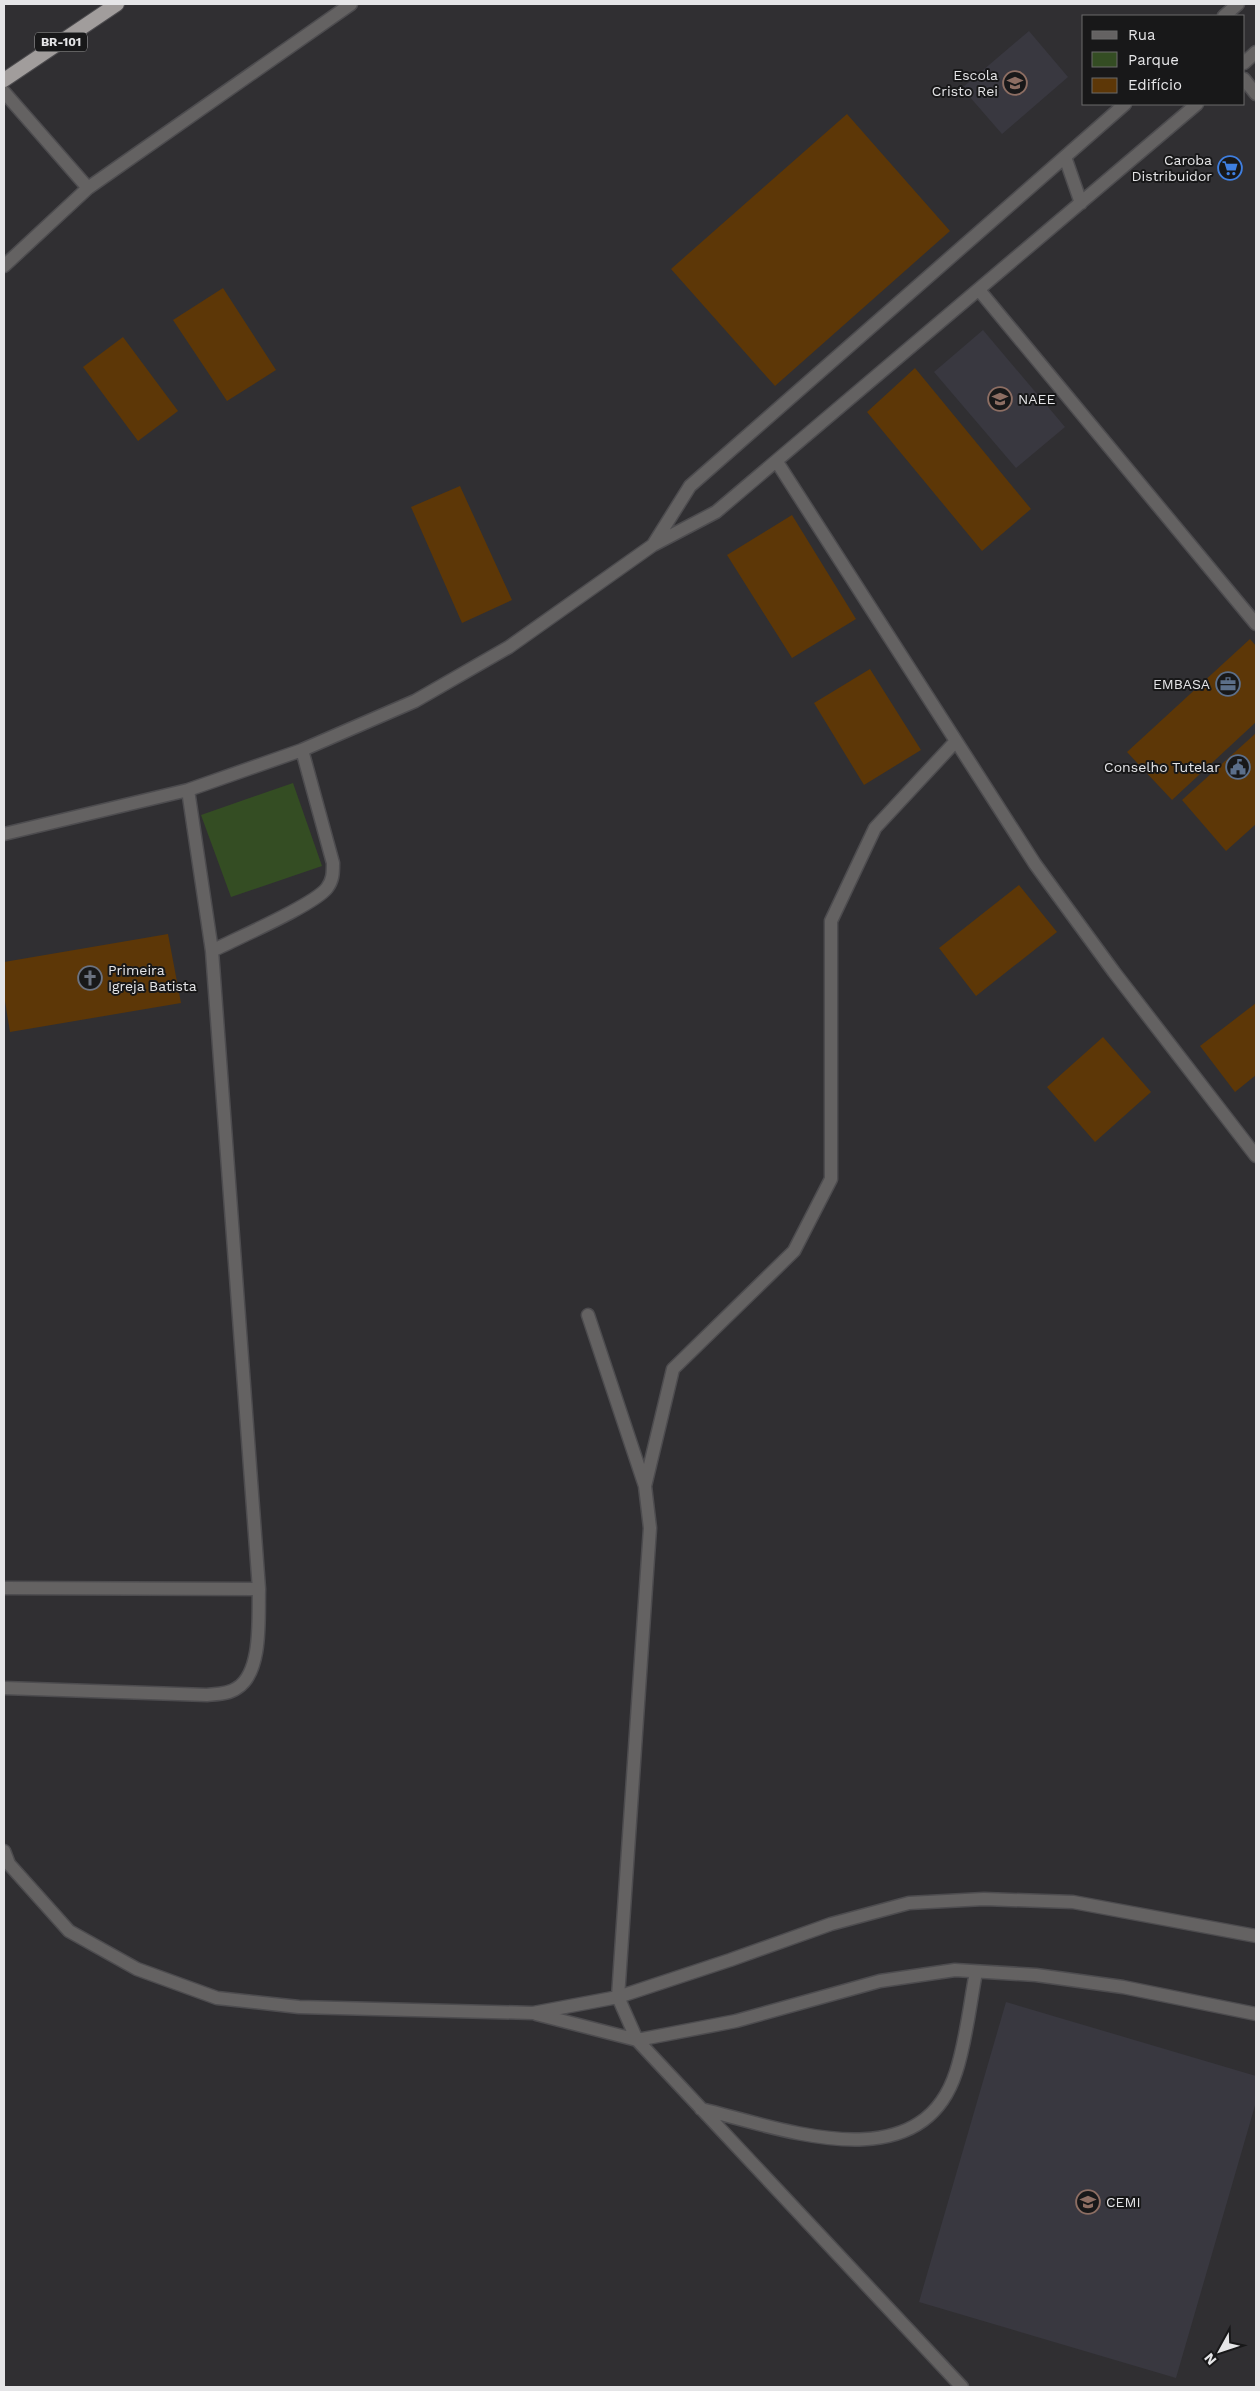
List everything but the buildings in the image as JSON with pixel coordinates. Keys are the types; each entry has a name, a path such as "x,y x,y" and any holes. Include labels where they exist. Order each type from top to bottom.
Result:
{"highway":[{"name":"BR-101","path":"4,80 117,4"}],"street":[{"path":"4,266 88,188 351,4"},
{"path":"1225,15 1238,4"},
{"path":"1245,62 1256,52"},
{"path":"1245,80 1256,94"},
{"path":"4,92 88,188"},
{"path":"653,545 690,486 1124,105"},
{"path":"4,834 188,790 302,750 415,701 510,647 653,545 716,512 1196,105"},
{"path":"1065,157 1081,203"},
{"path":"979,290 1256,624"},
{"path":"777,462 1035,864 1114,972 1256,1156"},
{"path":"645,1486 673,1369 794,1251 831,1179 831,921 875,828 956,741"},
{"path":"212,951 307,903 326,890 333,878 333,863 302,750"},
{"path":"4,1688 207,1695 229,1692 239,1688 256,1661 259,1589 212,951 188,790"},
{"path":"588,1315 645,1486 650,1528 648,1592 618,1997 637,2040 962,2387"},
{"path":"4,1588 259,1589"},
{"path":"4,1851 9,1864 69,1931 136,1969 217,1998 299,2007 533,2013 618,1997 831,1924 909,1903 984,1899 1073,1902 1256,1936"},
{"path":"533,2013 637,2040 736,2021 880,1981 955,1970 1036,1975 1123,1987 1256,2014"},
{"path":"701,2109 829,2140 873,2140 908,2130 936,2110 956,2073 976,1972"}],"shaded area":[{"name":"Escola Cristo Rei","path":"1029,31 1068,77 1002,134 962,88"},
{"name":"NAEE","path":"983,330 1065,427 1016,468 934,372"},
{"name":"CEMI","path":"1006,2002 1256,2076 1256,2102 1176,2378 919,2302"}],"green space":[{"path":"293,783 322,866 231,897 201,815"}],"place":[{"name":"Escola Cristo Rei","path":"1015,83"},
{"name":"Caroba Distribuidor","path":"1230,168"},
{"name":"NAEE","path":"1000,399"},
{"name":"EMBASA","path":"1228,684"},
{"name":"Conselho Tutelar","path":"1238,767"},
{"name":"Primeira Igreja Batista","path":"90,978"},
{"name":"CEMI","path":"1088,2202"}]}
